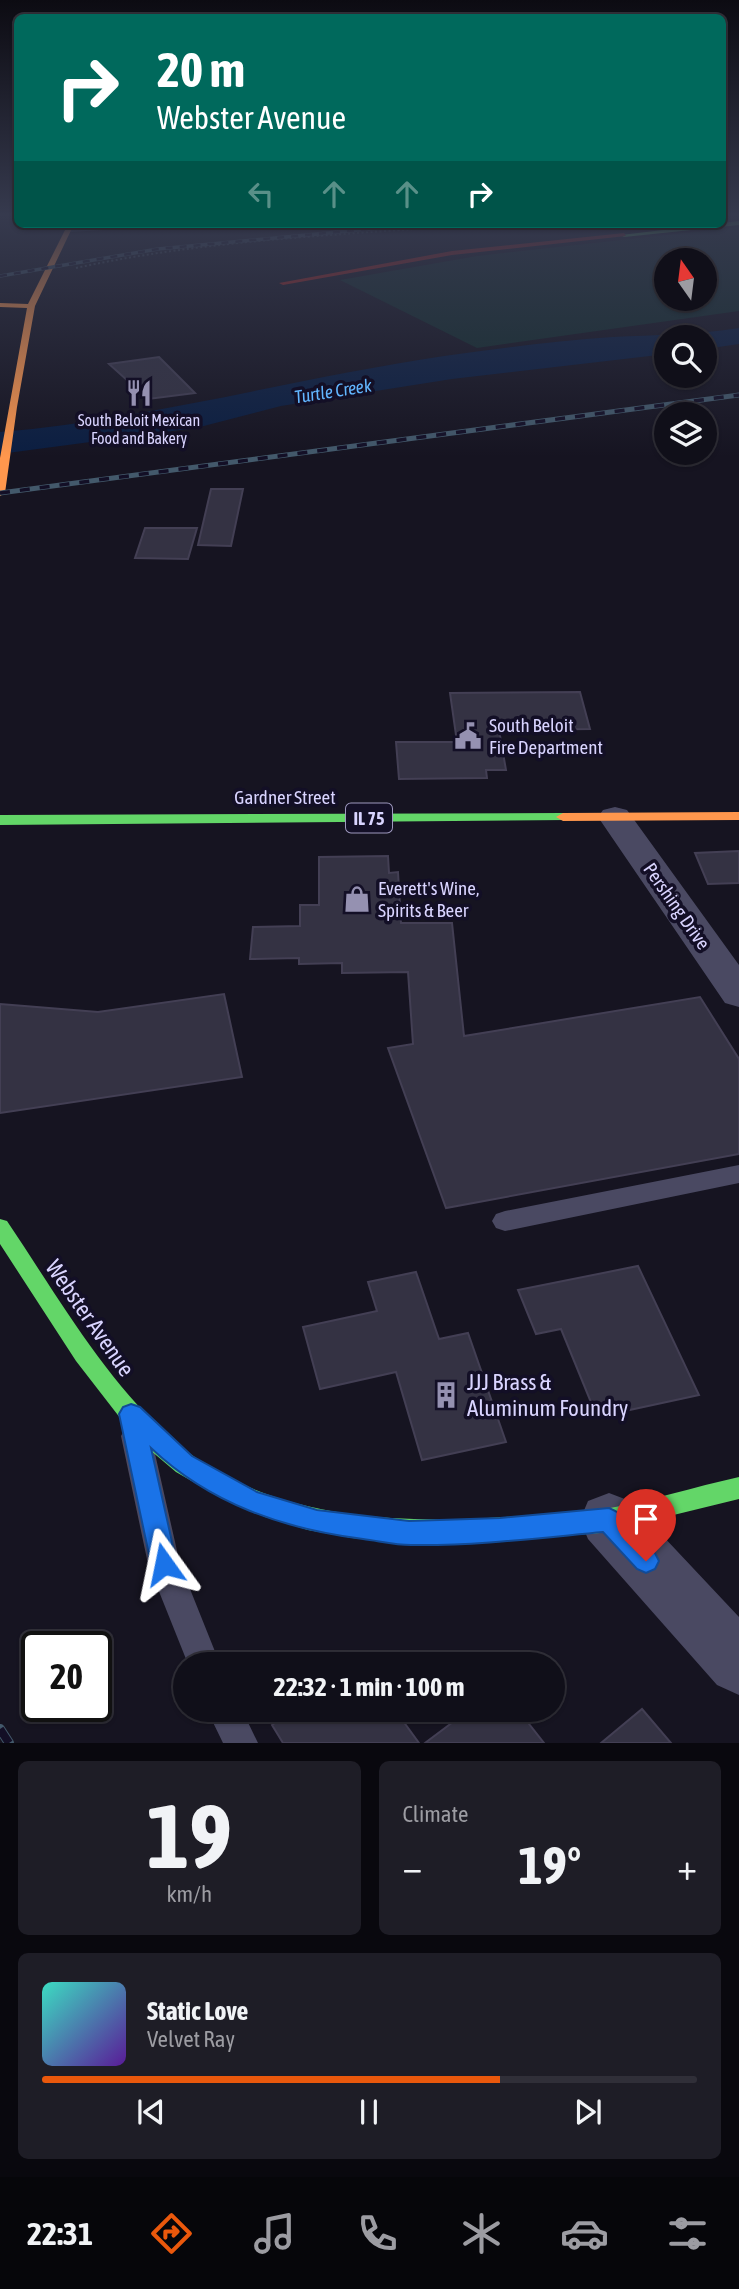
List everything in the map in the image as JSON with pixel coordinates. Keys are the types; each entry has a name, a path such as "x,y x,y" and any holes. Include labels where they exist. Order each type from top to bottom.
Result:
{"main road":[{"path":"0,493 24,334 37,294"},
{"path":"0,305 31,306"},
{"name":"Gardner Street","path":"1,820 739,816"},
{"name":"Webster Avenue","path":"0,1227 96,1369 131,1414 184,1463 251,1502 317,1521 409,1533 500,1530 609,1520 739,1488"}],"street":[{"name":"Pershing Drive","path":"615,817 739,995"},
{"path":"609,1520 739,1663"}],"lane":[{"path":"505,1221 739,1174"},
{"path":"131,1414 164,1564 199,1652"},
{"path":"230,1722 241,1743"}],"green space":[{"path":"369,294 654,294 654,312 718,312 718,294 739,294 739,311 477,348"}],"water":[{"path":"739,328 739,344 717,347 717,330"},
{"name":"Turtle Creek","path":"654,335 654,356 452,379 281,406 196,428 0,454 0,432 112,418 388,365 465,353"}],"building":[{"path":"159,357 195,393 148,399 109,364"},
{"path":"211,489 243,489 231,546 198,545"},
{"path":"145,528 197,528 188,559 135,558"},
{"name":"South Beloit Fire Department","path":"580,692 590,729 499,730 506,770 486,770 487,778 399,779 396,742 457,742 450,693"},
{"path":"739,851 739,883 708,884 695,853"},
{"path":"388,856 389,873 398,872 401,923 452,923 464,1036 700,997 739,1059 739,1154 446,1208 388,1048 413,1044 408,972 342,973 342,963 299,964 299,958 250,959 253,927 300,926 300,905 319,905 319,857"},
{"path":"224,994 242,1077 0,1113 0,1004 98,1012"},
{"path":"638,1266 699,1395 597,1417 561,1329 536,1334 518,1290"},
{"path":"416,1272 439,1339 468,1333 506,1442 422,1460 396,1372 320,1389 303,1327 377,1311 368,1282"},
{"path":"642,1709 671,1743 601,1743"},
{"path":"276,1722 404,1722 419,1743 283,1743 272,1725"},
{"path":"453,1722 527,1722 544,1743 425,1743"}],"railway":[{"path":"0,493 739,395"},
{"path":"0,1729 9,1743"}],"traffic: fast":[{"path":"0,820 563,817"},
{"path":"0,1227 84,1354 132,1416 185,1464 224,1488 265,1505 308,1518 352,1526 441,1532 600,1522 739,1488"}],"traffic: slow":[{"path":"0,493 12,407 31,306 37,294"},
{"path":"0,305 31,306"},
{"path":"563,817 739,816"}],"place":[{"name":"South Beloit Mexican Food and Bakery","path":"139,393"},
{"name":"South Beloit Fire Department","path":"468,736"},
{"name":"Everett's Wine, Spirits & Beer","path":"357,899"},
{"name":"JJJ Brass & Aluminum Foundry","path":"446,1395"}],"route":[{"path":"164,1564 131,1414 184,1463 251,1502 317,1521 409,1533 500,1530 609,1520 646,1561"}]}
